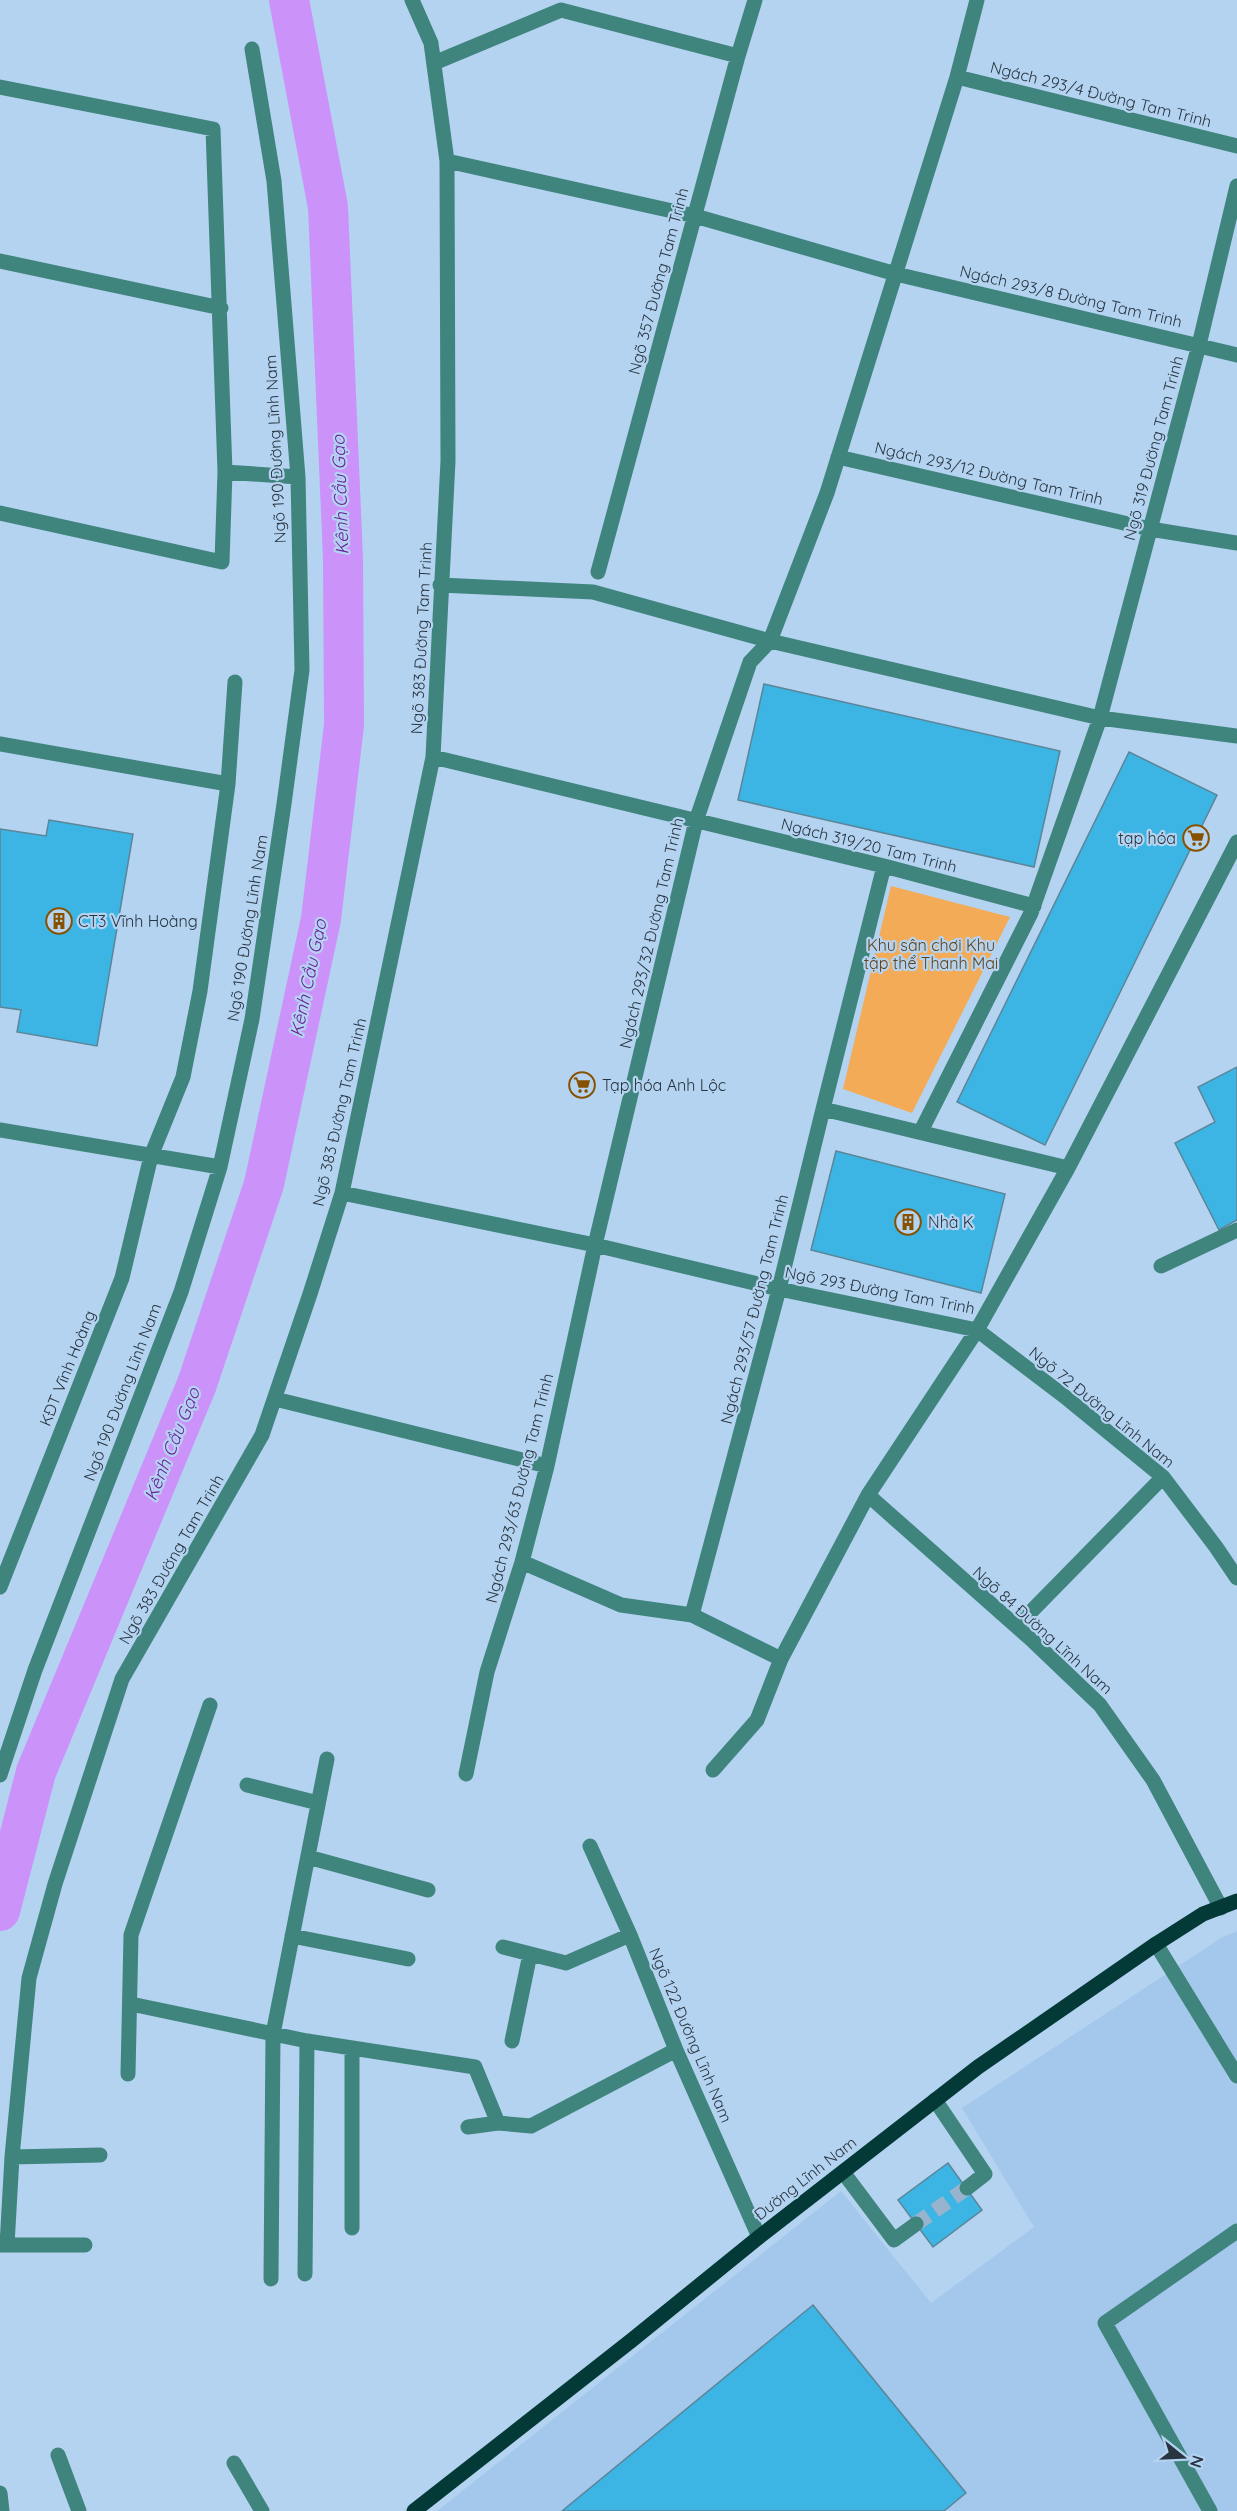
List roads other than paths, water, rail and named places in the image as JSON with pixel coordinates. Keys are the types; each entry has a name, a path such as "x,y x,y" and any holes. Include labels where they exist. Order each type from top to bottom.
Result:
{"main road":[{"name":"Đường Lĩnh Nam","path":"414,2511 935,2100 1042,2022 1156,1944 1203,1914 1237,1901"}],"street":[{"name":"Ngõ 383 Đường Tam Trinh","path":"4,2240 29,1977 55,1884 122,1679 262,1435 275,1399 342,1193 433,757 448,461 447,161 431,43 412,0"},
{"name":"Ngõ 357 Đường Tam Trinh","path":"598,572 755,0"},
{"path":"770,641 838,457 957,78 977,0"},
{"path":"434,63 561,10 738,56"},
{"name":"Ngõ 190 Đường Lĩnh Nam","path":"0,1775 34,1670 181,1292 220,1167 252,1019 302,670 298,477 274,181 252,49"},
{"name":"Ngách 293/4 Đường Tam Trinh","path":"957,78 1237,146"},
{"path":"0,87 213,129 225,472 222,562 0,513"},
{"name":"Ngách 293/8 Đường Tam Trinh","path":"447,161 695,216 896,274 1237,355"},
{"name":"Ngõ 319 Đường Tam Trinh","path":"921,1131 1034,906 1101,718 1199,345 1237,186"},
{"path":"0,261 221,308"},
{"name":"Ngách 293/12 Đường Tam Trinh","path":"838,457 1150,529 1237,543"},
{"path":"225,472 298,477"},
{"path":"440,585 593,592 770,641 1101,718 1237,736"},
{"name":"Ngách 293/32 Đường Tam Trinh","path":"595,1245 696,821 750,662 770,641"},
{"name":"KĐT Vĩnh Hoàng","path":"0,1587 122,1278 151,1156 183,1077 200,991 228,784 235,682"},
{"path":"0,744 228,784"},
{"name":"Ngách 319/20 Tam Trinh","path":"433,757 884,866 1034,906"},
{"name":"Ngõ 293 Đường Tam Trinh","path":"342,1193 595,1245 779,1289 977,1330 1068,1168 1237,842"},
{"name":"Ngách 293/57 Đường Tam Trinh","path":"692,1615 779,1289 884,866"},
{"path":"823,1109 1068,1168"},
{"path":"0,1130 220,1167"},
{"path":"1161,1266 1237,1230"},
{"name":"Ngách 293/63 Đường Tam Trinh","path":"466,1774 487,1672 522,1562 547,1466 595,1245"},
{"path":"713,1770 756,1720 781,1659 868,1495 977,1330"},
{"name":"Ngõ 72 Đường Lĩnh Nam","path":"977,1330 1064,1396 1163,1477 1237,1578"},
{"path":"275,1399 547,1466"},
{"path":"1017,1626 1163,1477"},
{"name":"Ngõ 84 Đường Lĩnh Nam","path":"868,1495 1017,1626 1100,1705 1153,1780 1221,1908"},
{"path":"522,1562 621,1605 692,1615 781,1659"},
{"path":"128,2074 132,1935 210,1705"},
{"path":"271,2279 273,2034 327,1759"},
{"path":"247,1785 318,1803"},
{"name":"Ngõ 122 Đường Lĩnh Nam","path":"591,1846 676,2050 759,2237"},
{"path":"308,1857 428,1890"},
{"path":"292,1935 408,1959"},
{"path":"503,1947 566,1963 630,1935"},
{"path":"1156,1944 1237,2076"},
{"path":"512,2041 530,1954"},
{"path":"131,2004 307,2041 475,2067 498,2123"},
{"path":"305,2274 307,2041"},
{"path":"352,2049 352,2228"},
{"path":"468,2127 498,2123 531,2126 676,2050"},
{"path":"935,2100 985,2174 966,2188"},
{"path":"12,2157 100,2155"},
{"path":"843,2172 894,2240 916,2224"},
{"path":"1210,2511 1105,2323 1237,2231"},
{"path":"4,2240 84,2245"},
{"path":"58,2455 79,2511"},
{"path":"234,2463 262,2511"},
{"path":"0,2493 2,2511"}],"waterway":[{"name":"Kênh Cầu Gạo","path":"0,1911 36,1772 197,1384 264,1184 321,919 344,725 343,559 328,207 289,0"}],"tunnel":[{"path":"916,2224 967,2188"}],"place":[{"name":"tạp hóa","path":"1196,838"},
{"name":"CT3 Vĩnh Hoàng","path":"59,921"},
{"name":"Tạp hóa Anh Lộc","path":"582,1085"},
{"name":"Nhà K","path":"908,1222"}],"park label":[{"name":"Khu sân chơi Khu tập thể Thanh Mai","path":"931,954"}]}
